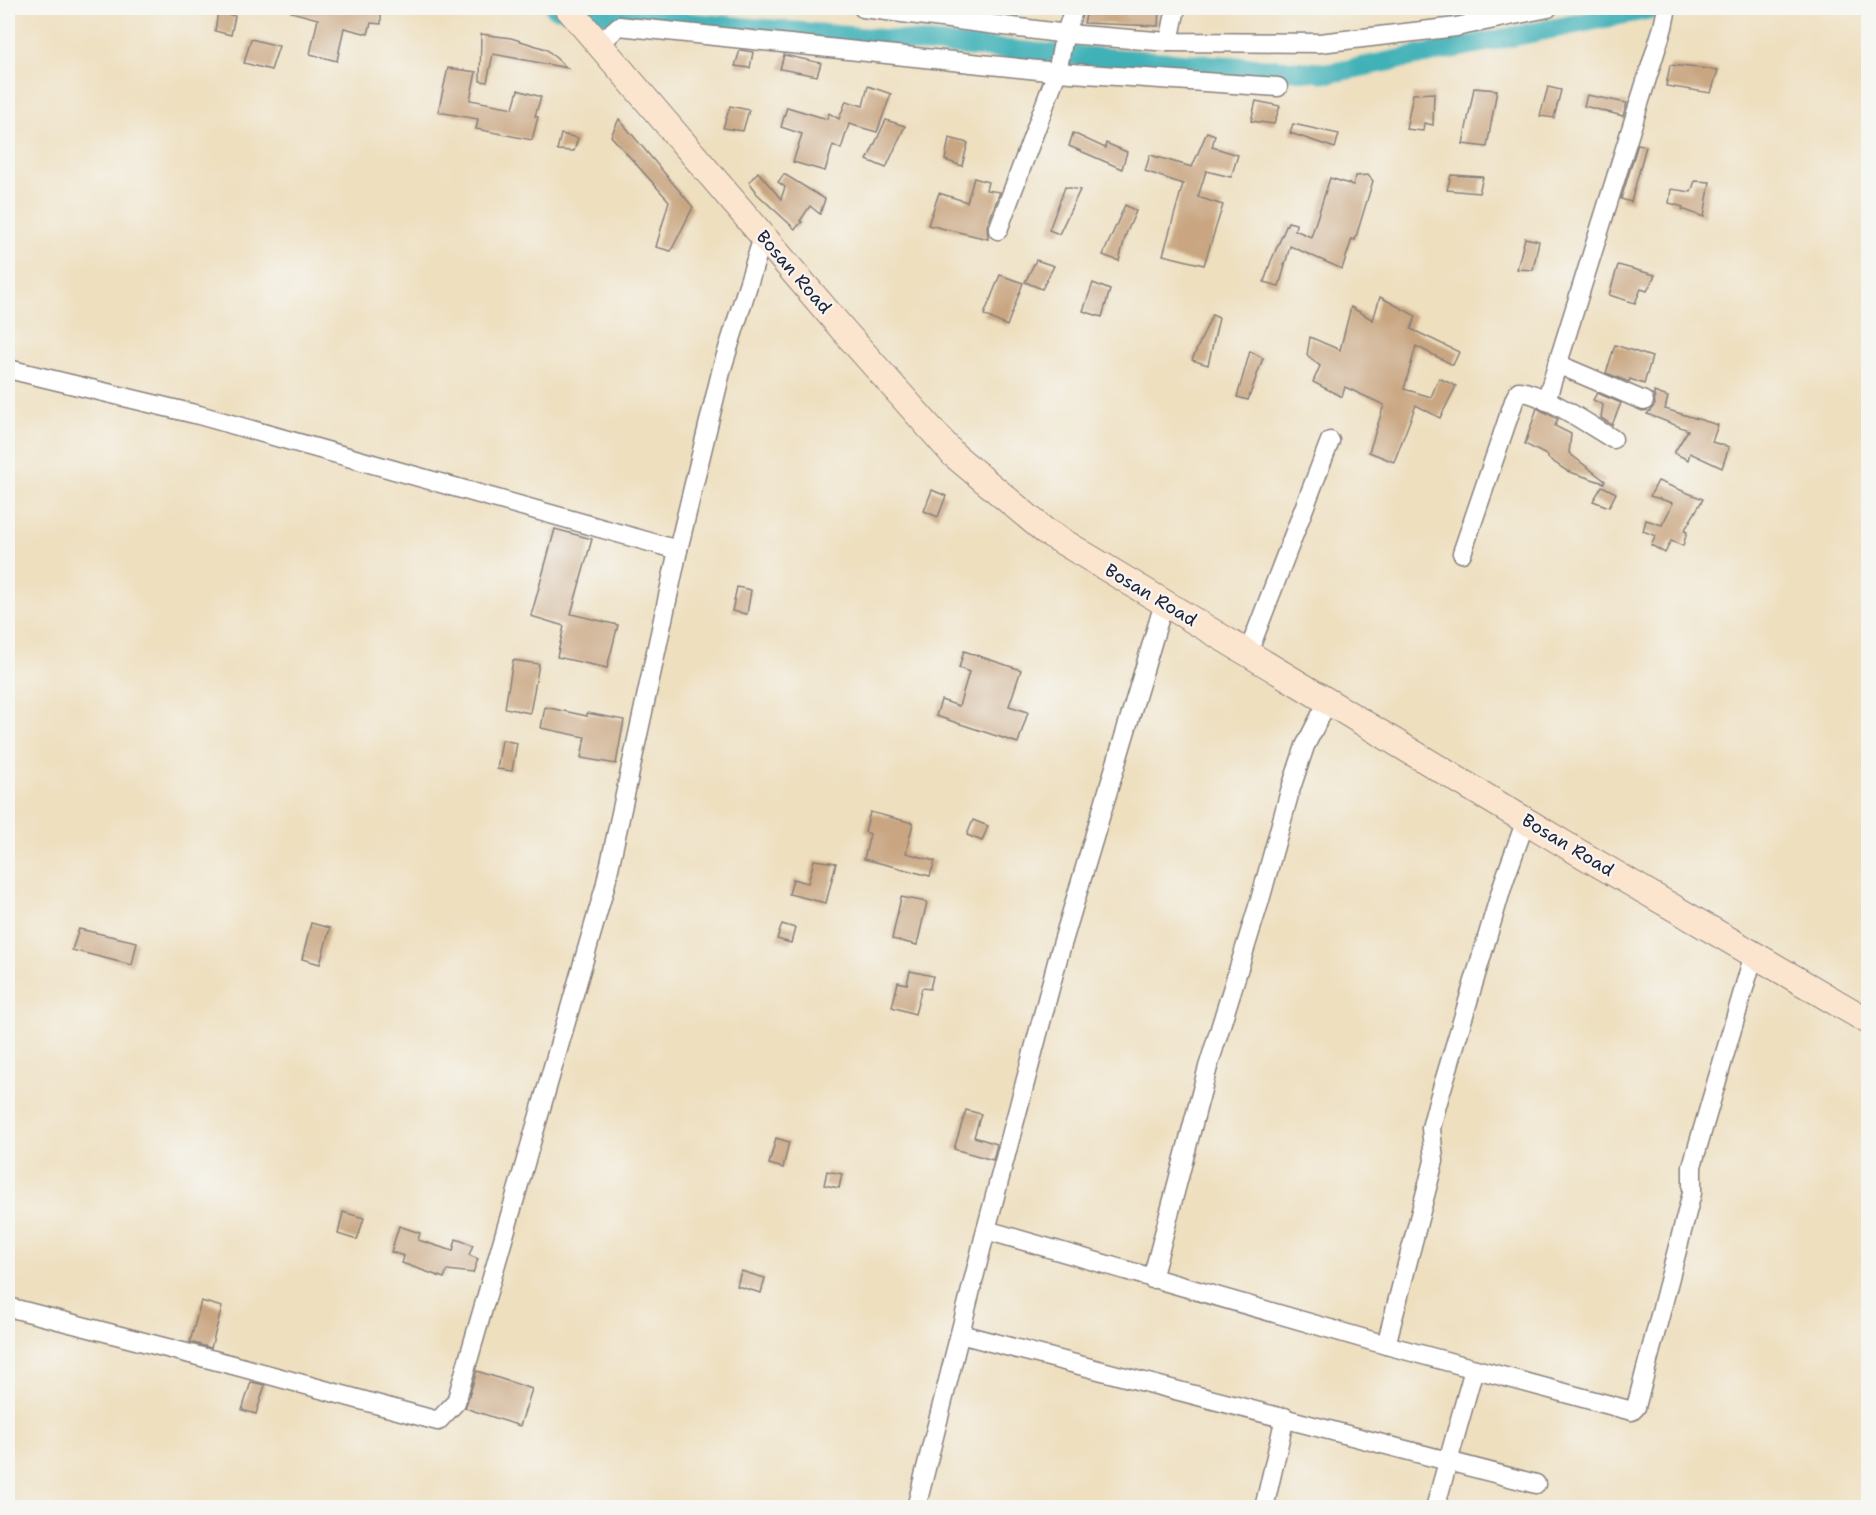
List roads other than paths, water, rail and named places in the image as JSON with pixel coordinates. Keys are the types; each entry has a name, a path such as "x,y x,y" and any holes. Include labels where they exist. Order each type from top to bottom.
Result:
{"main road":[{"name":"Bosan Road","path":"568,8 954,455 1045,531 1526,820 1869,1021"}],"street":[{"path":"863,8 1065,38 1169,42 1320,43 1456,27 1548,8"},
{"path":"998,230 1058,66 1074,8"},
{"path":"1169,42 1176,8"},
{"path":"1546,401 1667,8"},
{"path":"594,38 619,26 1278,87"},
{"path":"8,1307 438,1421 456,1402 606,887 678,550 722,368 764,237"},
{"path":"1557,364 1644,401"},
{"path":"8,369 199,415 678,550"},
{"path":"1462,553 1519,391 1527,392 1546,401 1613,439"},
{"path":"1248,653 1330,441"},
{"path":"916,1508 1058,958 1164,603"},
{"path":"1152,1279 1208,1067 1260,900 1290,791 1305,746 1328,701"},
{"path":"1386,1345 1434,1161 1431,1128 1437,1105 1504,881 1526,820"},
{"path":"986,1230 1386,1345 1632,1411 1636,1407 1692,1193 1692,1167 1754,954"},
{"path":"960,1334 1536,1484"},
{"path":"1435,1508 1474,1369"},
{"path":"1269,1506 1285,1418"}],"waterway":[{"path":"555,8 650,19 1081,56 1331,73 1656,8"}]}
